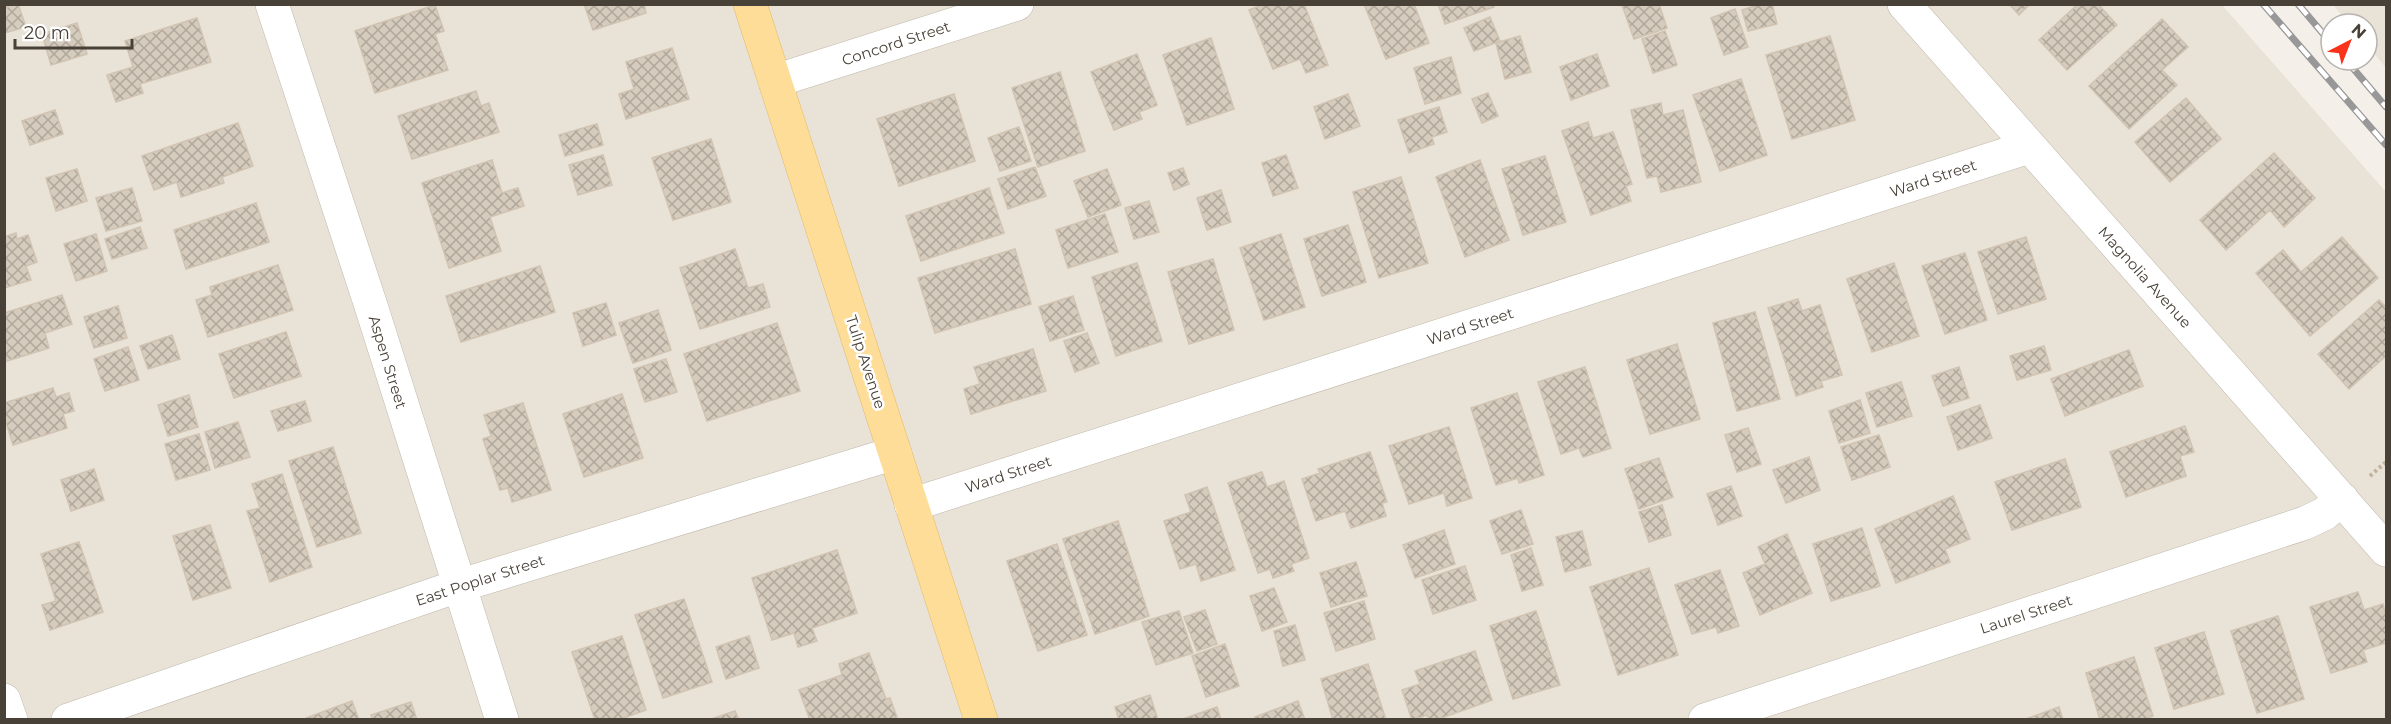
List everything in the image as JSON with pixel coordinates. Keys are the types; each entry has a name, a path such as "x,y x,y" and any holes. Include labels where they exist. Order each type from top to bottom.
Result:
{"main road":[{"name":"Tulip Avenue","path":"750,4 981,720"}],"street":[{"name":"Aspen Street","path":"272,4 372,309 502,720"},
{"name":"Concord Street","path":"775,81 1017,4"},
{"name":"Magnolia Avenue","path":"1904,4 2030,147 2353,490 2386,550"},
{"name":"Ward Street","path":"911,505 2030,147"},
{"name":"East Poplar Street","path":"68,720 458,586 895,453"},
{"name":"Laurel Street","path":"1705,720 2305,523 2324,514 2353,490"},
{"path":"4,700 10,720"}],"path":[{"path":"2353,490 2386,462"}],"shaded area":[{"path":"4,5 2222,5 2386,192 2386,719 5,719"},
{"path":"2333,5 2386,5 2386,68 2379,60 2379,12 2339,12"}],"building":[{"path":"18,4 26,27 4,33 4,8"},
{"path":"584,4 644,4 646,13 593,30"},
{"path":"1264,4 1304,4 1328,65 1306,73 1300,59 1273,69 1249,10"},
{"path":"1364,4 1414,4 1429,43 1386,59"},
{"path":"1438,4 1493,4 1494,7 1445,24"},
{"path":"1659,4 1667,28 1634,39 1622,5"},
{"path":"1761,4 1772,4 1777,24 1748,31 1742,10"},
{"path":"2009,4 2030,4 2019,15"},
{"path":"2078,4 2098,4 2117,25 2067,70 2039,40"},
{"path":"435,5 444,31 435,34 448,70 375,93 355,31"},
{"path":"1735,9 1748,47 1724,55 1711,18"},
{"path":"1490,17 1500,41 1474,51 1464,28"},
{"path":"197,18 211,62 140,84 143,93 116,102 107,75 133,67 125,41"},
{"path":"2162,19 2188,47 2162,70 2177,85 2129,129 2089,86"},
{"path":"77,23 87,54 51,65 42,34"},
{"path":"1665,31 1677,65 1653,73 1642,39"},
{"path":"1520,36 1531,72 1505,79 1496,43"},
{"path":"1830,36 1855,120 1792,139 1766,55"},
{"path":"1211,38 1234,109 1187,125 1163,55"},
{"path":"672,48 689,99 626,119 619,94 634,89 626,62"},
{"path":"1137,54 1157,105 1139,112 1142,119 1114,130 1091,72"},
{"path":"1597,54 1609,86 1571,100 1560,67"},
{"path":"1451,57 1461,93 1425,104 1414,68"},
{"path":"1060,72 1085,151 1038,167 1012,88"},
{"path":"1741,79 1767,155 1720,171 1693,95"},
{"path":"476,91 481,106 489,103 499,132 412,159 398,116"},
{"path":"1488,93 1498,116 1482,123 1472,99"},
{"path":"954,94 975,161 899,186 877,119"},
{"path":"1348,94 1360,126 1325,139 1314,107"},
{"path":"2186,98 2221,139 2170,182 2135,142"},
{"path":"1661,103 1663,115 1683,110 1701,182 1661,192 1657,176 1647,178 1631,110"},
{"path":"1439,107 1447,132 1432,137 1434,144 1409,153 1398,120"},
{"path":"55,110 63,134 30,145 22,121"},
{"path":"1588,122 1593,138 1613,132 1632,184 1626,186 1631,201 1591,215 1562,131"},
{"path":"238,123 253,166 222,177 224,183 181,197 177,182 154,190 142,156"},
{"path":"597,124 603,145 565,156 559,135"},
{"path":"1019,127 1031,161 1000,171 988,138"},
{"path":"711,139 731,202 673,220 652,158"},
{"path":"2274,153 2315,198 2284,227 2270,210 2226,250 2200,220"},
{"path":"603,155 612,185 578,195 569,165"},
{"path":"1286,155 1298,188 1273,196 1262,163"},
{"path":"1545,156 1566,222 1523,235 1502,169"},
{"path":"492,160 502,193 518,188 524,206 490,217 501,251 449,268 422,183"},
{"path":"1480,160 1509,240 1465,257 1436,177"},
{"path":"1035,167 1046,196 1008,209 998,179"},
{"path":"1183,168 1189,184 1174,190 1168,173"},
{"path":"77,169 87,201 56,211 46,178"},
{"path":"1107,169 1121,205 1088,217 1074,181"},
{"path":"1401,177 1428,263 1379,278 1353,192"},
{"path":"132,188 142,221 106,231 96,198"},
{"path":"989,188 1004,233 921,261 906,216"},
{"path":"1221,190 1231,222 1207,230 1197,198"},
{"path":"1149,201 1159,232 1134,239 1125,208"},
{"path":"256,203 269,242 186,269 174,230"},
{"path":"1105,214 1118,252 1068,268 1056,230"},
{"path":"1348,225 1366,282 1322,296 1304,239"},
{"path":"140,227 147,248 112,259 105,239"},
{"path":"16,233 17,239 28,235 37,262 26,266 31,280 4,288 4,237"},
{"path":"96,234 107,271 76,281 64,244"},
{"path":"1281,234 1305,307 1264,320 1240,248"},
{"path":"2026,237 2046,299 1998,314 1978,252"},
{"path":"2342,237 2378,278 2310,336 2256,273 2283,250 2301,272"},
{"path":"735,249 748,288 763,284 770,307 700,329 680,268"},
{"path":"1015,249 1031,304 935,333 918,278"},
{"path":"1965,253 1987,320 1945,334 1922,266"},
{"path":"1213,259 1234,330 1189,344 1168,272"},
{"path":"1137,263 1162,341 1116,356 1092,277"},
{"path":"1894,263 1919,336 1872,352 1847,279"},
{"path":"278,265 293,310 208,337 196,300 212,295 210,287"},
{"path":"540,266 555,312 461,342 446,296"},
{"path":"62,295 72,324 45,333 49,348 4,362 4,313"},
{"path":"1073,296 1084,330 1050,341 1039,307"},
{"path":"1798,299 1802,311 1820,305 1842,375 1821,381 1823,387 1796,396 1768,308"},
{"path":"2379,300 2386,307 2386,356 2349,389 2318,354"},
{"path":"606,303 616,335 583,346 573,313"},
{"path":"118,306 127,338 94,348 84,317"},
{"path":"658,310 671,350 633,363 619,323"},
{"path":"1755,312 1780,399 1737,411 1713,323"},
{"path":"777,323 800,391 707,421 684,354"},
{"path":"286,332 301,376 234,398 219,354"},
{"path":"1087,333 1099,363 1075,372 1064,341"},
{"path":"172,335 180,359 148,369 140,346"},
{"path":"1677,344 1700,419 1650,434 1627,360"},
{"path":"2044,346 2051,370 2017,380 2010,356"},
{"path":"128,347 139,380 105,391 94,359"},
{"path":"1033,349 1046,391 971,414 964,389 980,384 974,367"},
{"path":"2129,350 2143,386 2065,416 2051,379"},
{"path":"666,359 677,392 645,402 634,369"},
{"path":"1585,367 1611,448 1583,457 1579,448 1561,454 1538,382"},
{"path":"1959,367 1969,398 1943,406 1932,376"},
{"path":"1901,382 1912,416 1877,427 1866,393"},
{"path":"53,388 56,397 69,393 74,411 63,414 67,428 13,445 4,416 4,403"},
{"path":"1517,393 1544,475 1519,483 1518,478 1496,485 1471,408"},
{"path":"622,394 643,458 584,477 563,414"},
{"path":"189,395 198,427 168,436 158,405"},
{"path":"1860,400 1870,433 1839,443 1829,411"},
{"path":"305,401 311,421 278,431 271,411"},
{"path":"523,403 551,490 512,502 508,488 500,490 483,439 491,436 484,415"},
{"path":"1980,405 1992,438 1958,450 1947,417"},
{"path":"238,422 250,457 215,468 205,432"},
{"path":"2185,426 2194,452 2180,456 2186,476 2126,497 2110,452"},
{"path":"1449,427 1472,498 1447,506 1444,493 1409,504 1389,446"},
{"path":"1748,428 1761,464 1737,472 1725,435"},
{"path":"199,434 210,470 176,480 165,444"},
{"path":"1879,435 1890,467 1852,480 1841,447"},
{"path":"333,447 361,533 317,547 289,461"},
{"path":"1370,452 1387,502 1382,503 1386,516 1351,528 1345,511 1316,521 1302,479 1320,473 1318,469"},
{"path":"1809,457 1820,490 1786,503 1773,470"},
{"path":"1659,458 1673,497 1639,509 1625,469"},
{"path":"2065,459 2081,507 2012,530 1995,482"},
{"path":"94,469 104,500 71,511 61,480"},
{"path":"1262,472 1267,487 1284,481 1309,558 1291,564 1294,571 1273,578 1270,569 1258,573 1228,483"},
{"path":"282,474 312,567 270,582 247,511 260,508 252,484"},
{"path":"1731,486 1742,516 1718,525 1707,494"},
{"path":"1207,487 1235,570 1201,581 1196,564 1180,569 1164,521 1191,512 1185,495"},
{"path":"1953,496 1970,539 1945,549 1950,562 1896,583 1875,529"},
{"path":"1662,505 1671,535 1649,542 1639,512"},
{"path":"1521,510 1533,544 1502,554 1490,521"},
{"path":"1118,521 1149,616 1095,634 1063,539"},
{"path":"210,525 231,588 193,600 173,536"},
{"path":"1862,528 1880,586 1831,601 1813,544"},
{"path":"1444,530 1455,564 1415,578 1403,545"},
{"path":"1582,531 1591,565 1565,572 1556,537"},
{"path":"1787,534 1812,593 1760,615 1743,573 1765,564 1758,547"},
{"path":"79,542 103,612 50,630 42,605 56,601 41,554"},
{"path":"1057,544 1087,635 1038,651 1007,561"},
{"path":"1531,548 1543,585 1522,591 1511,555"},
{"path":"837,550 857,613 812,628 817,641 798,647 794,633 772,640 752,578"},
{"path":"1356,562 1367,596 1331,607 1320,573"},
{"path":"1465,566 1476,600 1433,614 1422,580"},
{"path":"1649,568 1678,655 1618,675 1590,587"},
{"path":"1720,570 1739,626 1718,633 1716,627 1692,634 1675,585"},
{"path":"1274,588 1287,622 1262,631 1250,596"},
{"path":"2358,592 2364,610 2383,604 2386,617 2386,643 2363,650 2367,662 2331,673 2310,607"},
{"path":"684,599 712,682 663,698 635,615"},
{"path":"1364,601 1375,639 1336,651 1324,613"},
{"path":"1205,610 1217,644 1197,651 1184,617"},
{"path":"1179,611 1193,653 1156,665 1142,622"},
{"path":"1536,611 1560,685 1513,699 1490,626"},
{"path":"2278,616 2304,699 2257,713 2231,631"},
{"path":"1295,625 1305,660 1283,666 1274,631"},
{"path":"2204,632 2224,694 2174,709 2155,648"},
{"path":"622,636 646,710 618,720 595,720 572,652"},
{"path":"749,636 759,668 726,679 716,647"},
{"path":"1225,644 1239,686 1206,697 1192,656"},
{"path":"1475,651 1492,700 1436,720 1429,720 1427,715 1412,720 1402,690 1420,684 1415,671"},
{"path":"869,653 886,699 890,698 897,717 890,720 810,720 799,690 842,675 839,664"},
{"path":"2134,657 2153,716 2142,720 2100,720 2086,673"},
{"path":"1368,664 1386,720 1333,720 1321,679"},
{"path":"1150,695 1158,720 1119,720 1115,707"},
{"path":"352,701 359,720 306,720 306,718"},
{"path":"1298,701 1305,720 1256,720 1255,717"},
{"path":"411,702 417,720 372,720 371,715"},
{"path":"1217,707 1221,720 1180,720"},
{"path":"2059,707 2063,720 2023,720"},
{"path":"735,711 739,720 711,720 711,719"}],"railway":[{"path":"2263,4 2386,145"},
{"path":"2298,4 2319,29"},
{"path":"2356,72 2386,107"}]}
